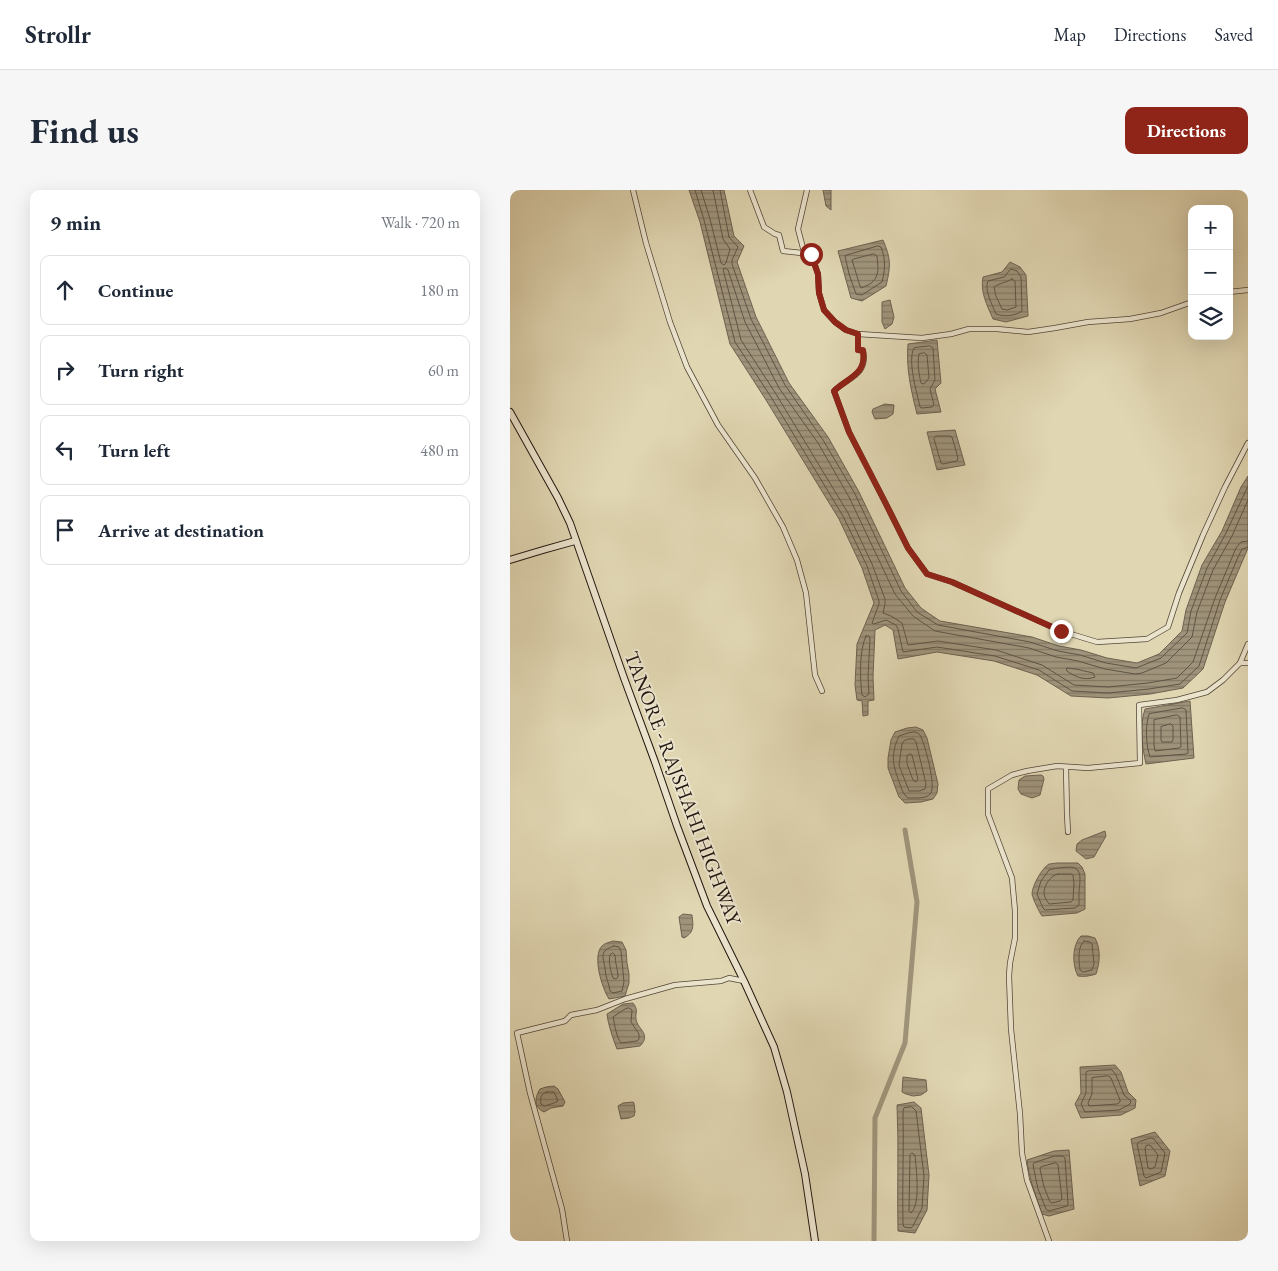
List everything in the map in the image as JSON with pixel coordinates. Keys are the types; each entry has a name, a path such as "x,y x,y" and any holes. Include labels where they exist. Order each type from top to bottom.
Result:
{"main road":[{"name":"TANORE - RAJSHAHI HIGHWAY","path":"510,412 570,523 575,542 707,906 774,1046 804,1174 816,1241"},
{"path":"510,560 575,542"}],"street":[{"path":"633,190 646,243 670,322 687,366 718,425 755,478 783,528 797,560 806,593 815,674 822,691"},
{"path":"750,190 764,227 778,235 783,251 811,254"},
{"path":"807,190 798,229 803,248 811,254 818,274 819,293 824,310 846,330 858,334 922,338 951,334 969,329 1028,332 1088,322 1130,319 1188,303"},
{"path":"1233,292 1248,290"},
{"path":"858,334 858,350 863,350 862,366 857,374 841,383 834,391 849,432 908,548 927,574 952,582 1061,631 1097,642 1147,640 1168,627 1179,593 1203,535 1225,487 1248,444"},
{"path":"1049,1241 1027,1180 1022,1153 1011,1029 1010,963 1015,938 1012,878 988,814 988,789 1012,775 1027,770 1057,766 1088,768 1140,763 1139,706 1177,700 1207,692 1240,663 1248,644"},
{"path":"1240,663 1248,663"},
{"path":"1066,768 1068,832"},
{"path":"510,1036 565,1021 571,1015 597,1010 625,999 675,985 729,978 744,981"},
{"path":"517,1033 530,1093 562,1209 567,1241"}],"water":[{"path":"689,190 724,190 734,236 744,246 737,262 756,317 789,383 828,437 859,492 905,588 921,608 940,621 1032,637 1107,658 1137,663 1159,654 1182,631 1186,610 1202,565 1222,531 1241,487 1248,476 1248,548 1225,602 1203,669 1183,688 1150,694 1108,698 1071,696 1037,675 994,661 937,652 898,659 893,630 885,625 875,630 874,700 868,701 868,715 863,716 862,701 857,700 855,685 857,644 874,603 862,568 839,519 730,344 700,222"},
{"path":"823,190 831,190 831,210 826,206"},
{"path":"883,240 888,252 889,262 886,286 862,301 851,298 838,251"},
{"path":"1010,262 1020,267 1026,275 1028,316 1006,322 993,319 985,298 982,283 983,277 1002,272"},
{"path":"890,300 894,317 892,324 885,329 882,322 882,302"},
{"path":"937,340 941,383 935,389 941,412 917,414 908,371 908,344"},
{"path":"885,404 894,405 893,414 887,418 875,419 872,412 873,409"},
{"path":"955,430 965,465 937,470 927,432"},
{"path":"1190,701 1194,758 1146,764 1142,736 1145,709"},
{"path":"916,727 923,730 927,738 938,784 937,793 933,799 905,803 899,797 888,768 888,758 891,740 895,732"},
{"path":"1041,775 1044,779 1040,795 1032,798 1021,794 1018,789 1019,780 1025,776"},
{"path":"1105,831 1106,836 1094,857 1086,859 1076,851 1077,844 1082,840"},
{"path":"1078,863 1082,867 1085,874 1085,909 1077,913 1042,916 1032,891 1043,869 1049,864"},
{"path":"683,914 692,915 693,922 692,931 684,938 682,937 679,917"},
{"path":"1081,936 1095,938 1097,942 1099,956 1096,974 1078,976 1076,971 1074,961 1075,950"},
{"path":"613,941 622,942 626,950 629,983 625,996 609,999 601,980 598,957 602,946"},
{"path":"633,1003 636,1010 637,1023 645,1038 640,1046 617,1049 607,1014 623,1004"},
{"path":"1115,1065 1121,1072 1128,1092 1136,1100 1135,1108 1121,1115 1081,1118 1075,1104 1081,1093 1080,1067"},
{"path":"903,1077 926,1080 927,1091 921,1095 913,1096 902,1092"},
{"path":"554,1086 558,1089 565,1102 563,1106 551,1108 544,1112 537,1105 537,1095 540,1089"},
{"path":"633,1102 634,1116 621,1119 618,1106 623,1103"},
{"path":"914,1102 921,1108 929,1175 927,1210 915,1233 898,1231 897,1105"},
{"path":"1155,1132 1170,1151 1165,1176 1140,1186 1131,1139"},
{"path":"1069,1150 1074,1209 1049,1216 1042,1214 1031,1181 1027,1160 1054,1151"}],"waterway":[{"path":"874,1241 875,1118 905,1043 917,902 905,830"}],"route":[{"path":"811,254 818,274 819,293 824,310 846,330 858,334 858,350 863,350 864,358 857,374 841,383 834,391 849,432 908,548 927,574 952,582 1061,631"}]}
